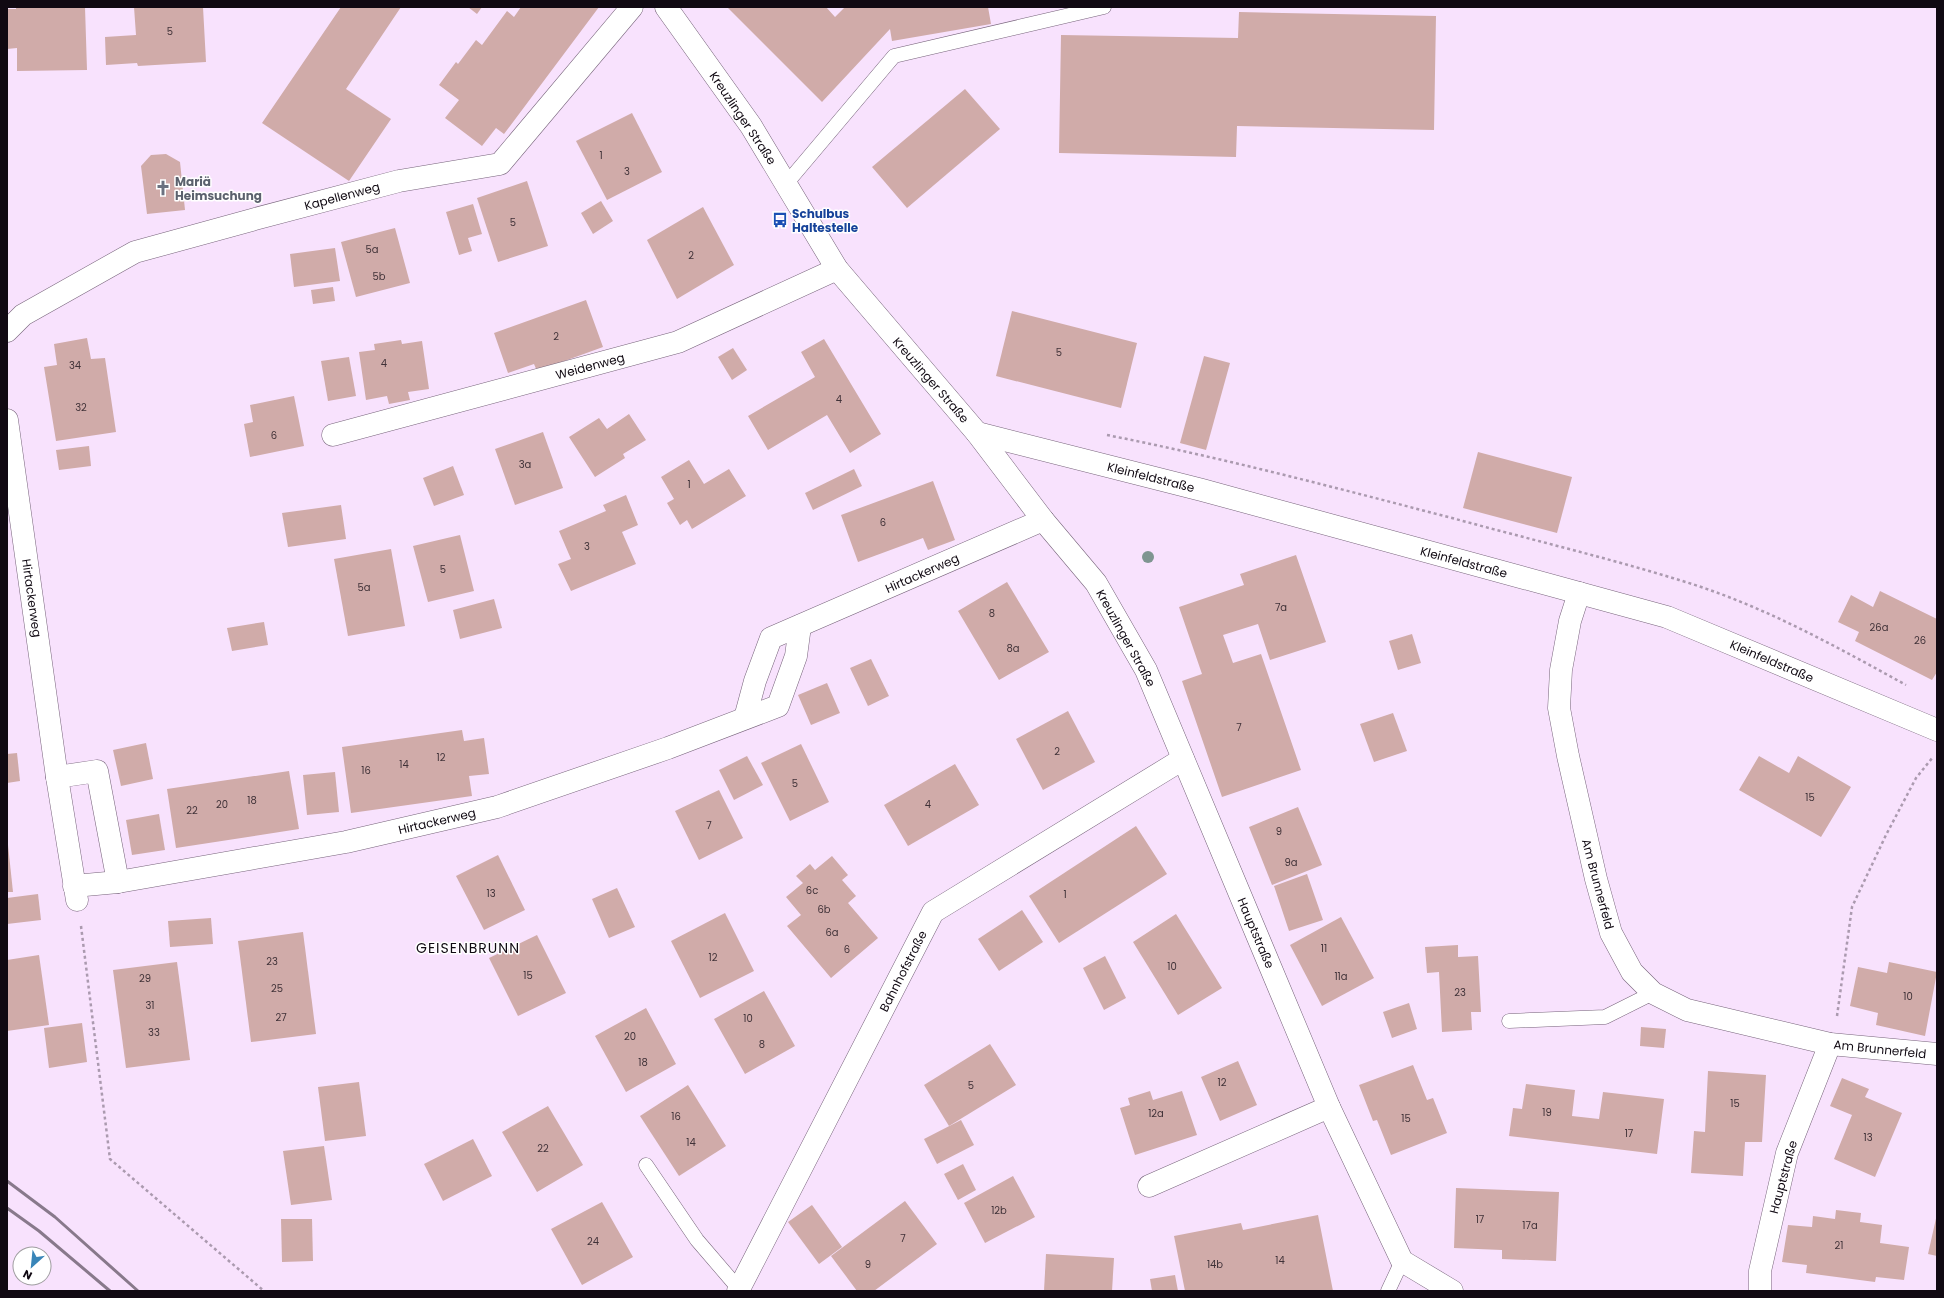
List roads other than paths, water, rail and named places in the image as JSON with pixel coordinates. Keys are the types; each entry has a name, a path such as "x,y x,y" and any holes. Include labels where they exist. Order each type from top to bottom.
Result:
{"street":[{"name":"Kapellenweg","path":"7,331 23,315 135,252 255,218 400,181 500,164 632,7"},
{"name":"Kreuzlinger Straße","path":"666,7 751,126 837,269 977,433 1043,520 1096,583 1146,670 1183,759"},
{"name":"Weidenweg","path":"333,435 678,342 837,269"},
{"name":"Hirtackerweg","path":"7,420 57,777 76,893 118,882 346,842 496,807 668,748 778,706 796,656 800,626"},
{"name":"Kleinfeldstraße","path":"977,433 1202,490 1666,617 1937,730"},
{"name":"Hirtackerweg","path":"745,718 755,681 771,638 1043,520"},
{"name":"Am Brunnerfeld","path":"1579,593 1570,622 1561,670 1559,708 1568,756 1596,879 1611,933 1632,972 1653,993 1687,1010 1830,1044 1937,1054"},
{"name":"Hauptstraße","path":"1183,759 1329,1107 1402,1262"},
{"name":"Bahnhofstraße","path":"739,1290 933,912 1183,759"},
{"path":"57,777 97,771 118,882"},
{"name":"Hauptstraße","path":"1760,1291 1760,1270 1787,1153 1830,1044"},
{"path":"1149,1186 1329,1107"},
{"path":"1402,1262 1452,1291"}],"lane":[{"path":"786,184 894,56 1104,7"},
{"path":"1509,1021 1605,1017 1653,993"},
{"path":"646,1165 697,1240 739,1290"},
{"path":"1388,1291 1402,1262"}],"railway":[{"path":"7,1181 55,1217 138,1291"},
{"path":"7,1208 39,1231 110,1291"}],"place":[{"name":"Mariä Heimsuchung","path":"163,188"},
{"name":"Schulbus Haltestelle","path":"780,220"}],"district":[{"name":"GEISENBRUNN","path":"468,948"}]}
